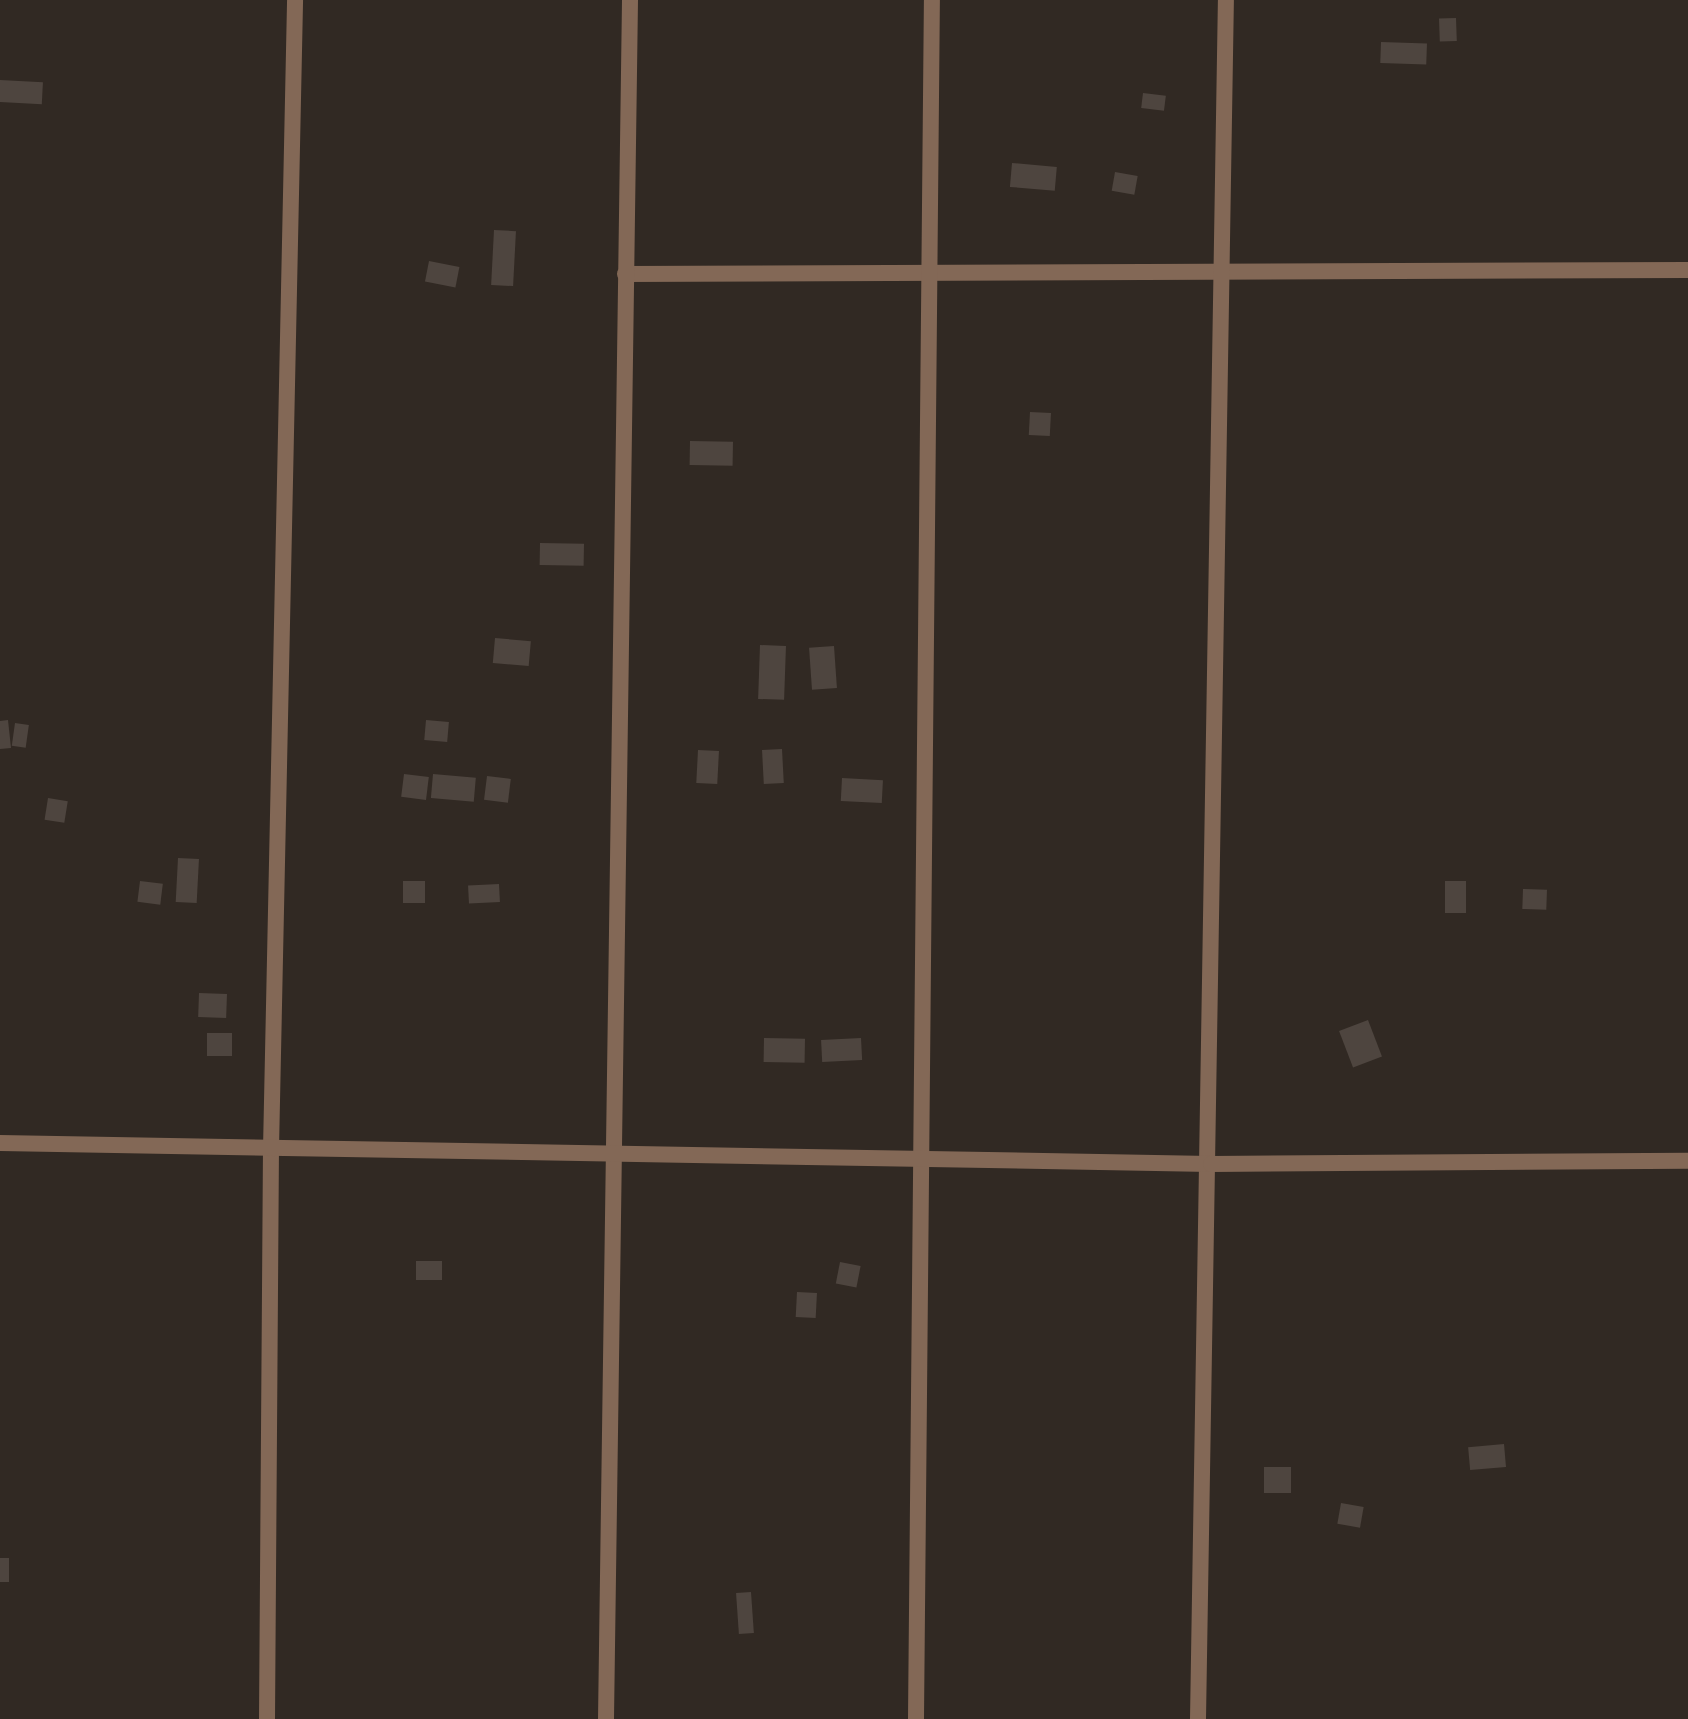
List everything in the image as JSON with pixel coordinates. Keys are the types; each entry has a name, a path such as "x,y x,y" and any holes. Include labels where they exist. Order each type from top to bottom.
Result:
{"street":[{"path":"267,1719 271,1149 295,0"},
{"path":"606,1719 611,1156 630,0"},
{"path":"916,1719 924,1160 932,0"},
{"path":"1198,1719 1211,1164 1226,0"},
{"path":"625,274 1224,276 1688,270"},
{"path":"0,1143 611,1156 1211,1164 1688,1161"}],"building":[{"path":"1456,18 1457,41 1440,42 1439,19"},
{"path":"1381,42 1427,44 1426,65 1380,63"},
{"path":"0,80 43,82 42,104 0,102"},
{"path":"1143,93 1166,96 1164,111 1141,108"},
{"path":"1012,163 1057,167 1055,191 1010,187"},
{"path":"1115,172 1138,176 1134,195 1112,191"},
{"path":"494,230 516,231 513,286 491,285"},
{"path":"429,261 459,267 455,288 425,282"},
{"path":"1030,412 1051,413 1050,436 1029,435"},
{"path":"690,441 733,442 733,466 690,465"},
{"path":"540,543 584,544 584,566 540,565"},
{"path":"495,638 531,641 529,666 493,663"},
{"path":"760,645 786,646 784,700 758,699"},
{"path":"834,646 837,688 812,690 809,648"},
{"path":"8,720 11,748 0,749 0,721"},
{"path":"426,720 449,722 447,742 424,740"},
{"path":"15,723 29,725 26,748 12,746"},
{"path":"782,749 784,783 764,784 762,750"},
{"path":"698,750 719,751 717,784 696,783"},
{"path":"404,774 429,777 426,800 401,797"},
{"path":"433,774 476,778 474,802 431,798"},
{"path":"487,776 511,779 508,803 484,800"},
{"path":"842,778 883,780 882,803 841,801"},
{"path":"48,798 68,801 64,823 45,820"},
{"path":"178,858 199,859 197,903 176,902"},
{"path":"140,881 163,884 160,905 137,902"},
{"path":"403,881 425,881 425,903 403,903"},
{"path":"1445,881 1466,881 1466,913 1445,913"},
{"path":"499,884 500,902 469,904 468,886"},
{"path":"1523,889 1547,890 1546,910 1522,909"},
{"path":"199,993 227,994 226,1018 198,1017"},
{"path":"1368,1020 1382,1056 1353,1068 1339,1031"},
{"path":"207,1033 232,1033 232,1056 207,1056"},
{"path":"764,1038 805,1039 805,1063 764,1062"},
{"path":"861,1038 862,1060 822,1062 821,1040"},
{"path":"416,1261 442,1261 442,1280 416,1280"},
{"path":"840,1262 861,1266 856,1288 836,1284"},
{"path":"797,1292 817,1293 816,1318 796,1317"},
{"path":"1504,1444 1506,1467 1470,1470 1468,1447"},
{"path":"1264,1467 1291,1467 1291,1493 1264,1493"},
{"path":"1341,1503 1364,1507 1360,1528 1337,1524"},
{"path":"0,1558 9,1558 9,1582 0,1582"},
{"path":"751,1592 754,1633 739,1634 736,1593"}]}
